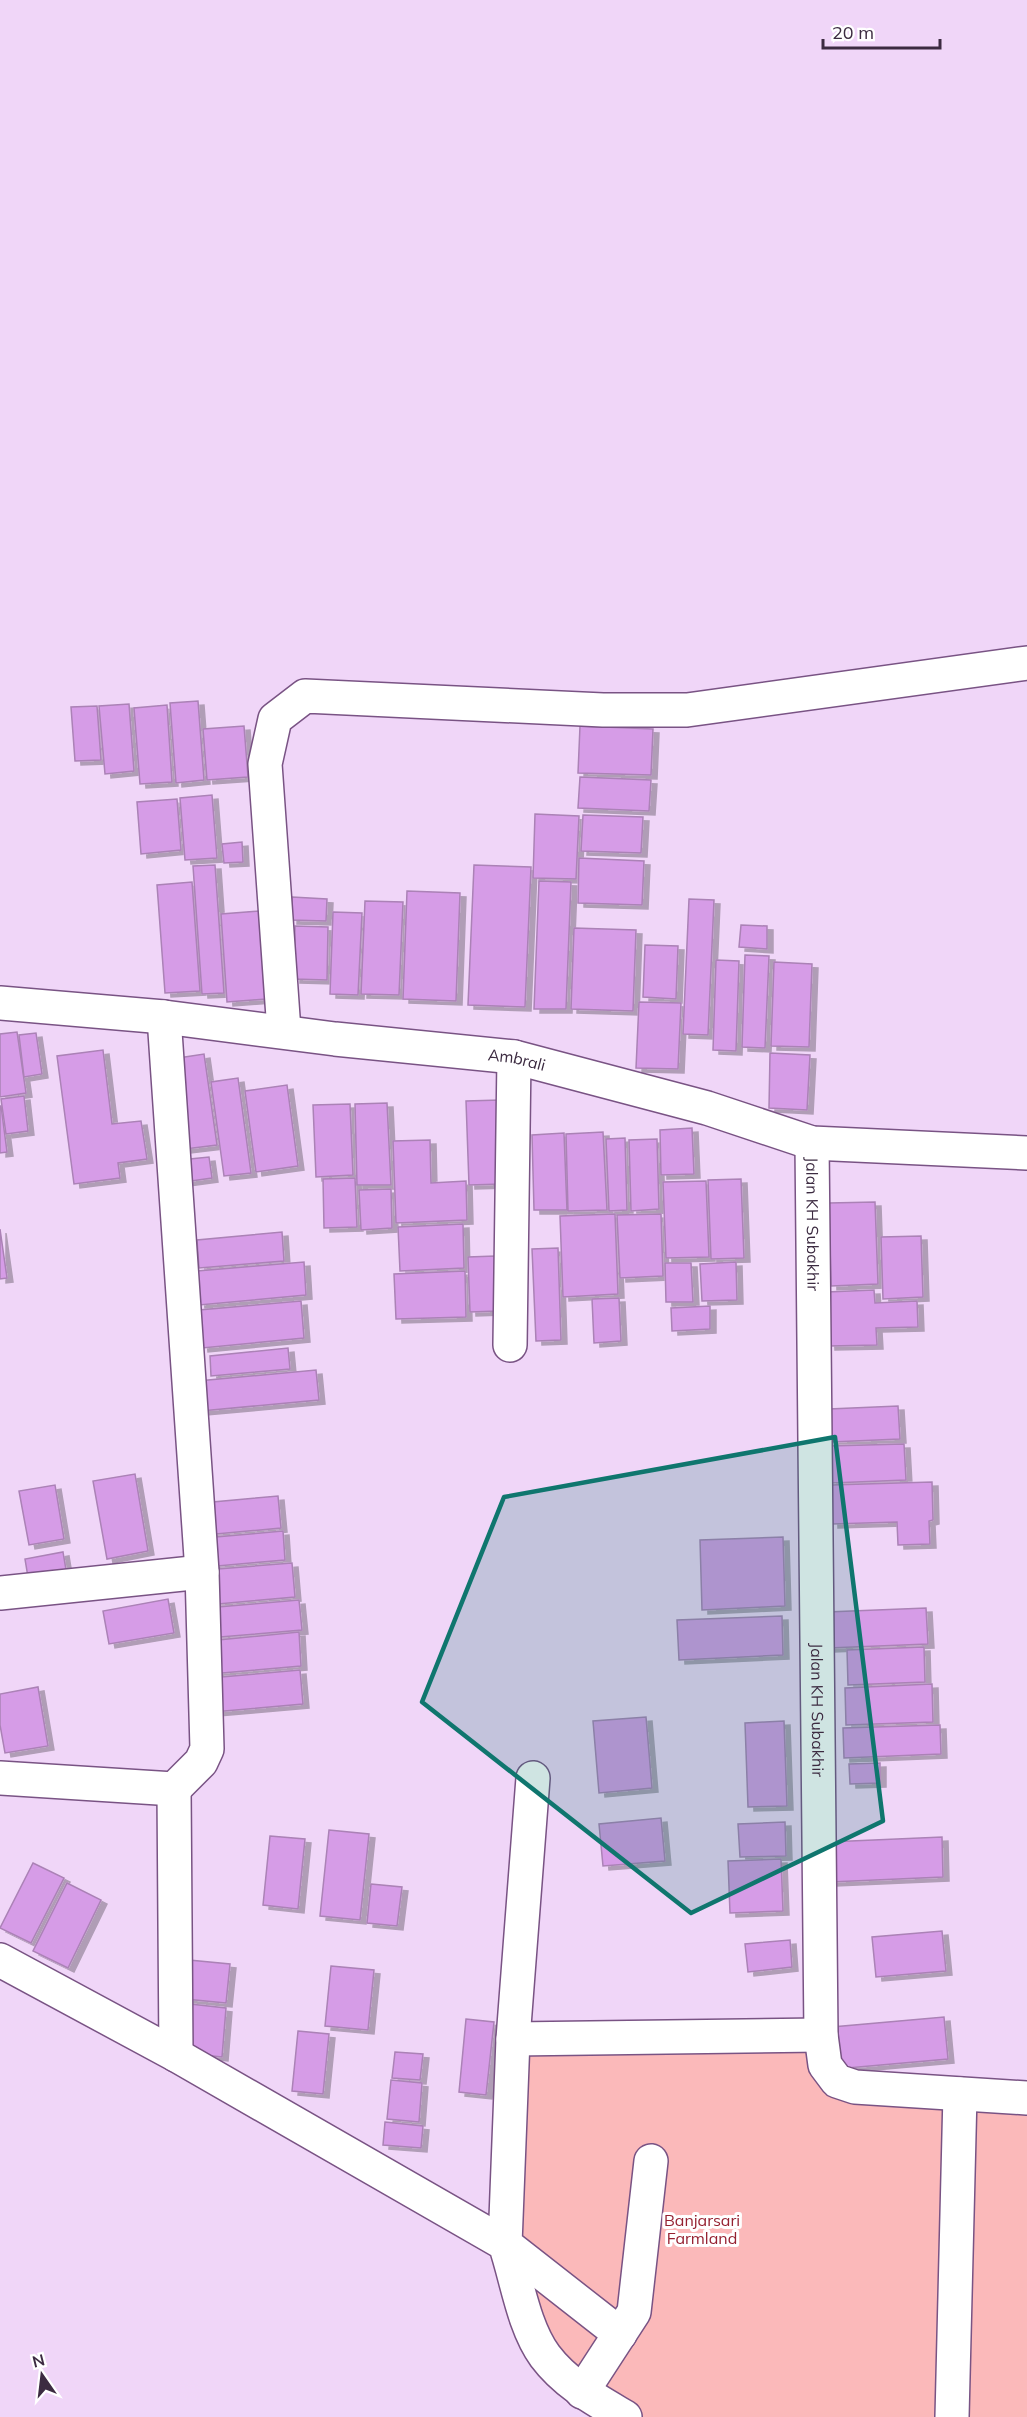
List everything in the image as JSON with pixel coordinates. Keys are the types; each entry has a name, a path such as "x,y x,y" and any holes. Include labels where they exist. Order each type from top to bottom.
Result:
{"street":[{"path":"284,1031 265,764 275,719 305,696 603,710 687,710 1027,663"},
{"name":"Ambrali","path":"0,1004 164,1017 335,1039 514,1057 707,1108 812,1143 1027,1153"},
{"path":"164,1017 202,1572 207,1749 201,1762 174,1789 176,2055"},
{"path":"510,1345 514,1057"},
{"name":"Jalan KH Subakhir","path":"812,1143 820,2036 825,2065 837,2081 855,2087 1027,2098"},
{"path":"0,1593 202,1572"},
{"path":"0,1778 174,1789"},
{"path":"533,1778 513,2039 505,2244 520,2293 544,2355 590,2380 625,2417"},
{"path":"0,1960 176,2055 505,2244 618,2338"},
{"path":"513,2039 820,2036"},
{"path":"952,2417 960,2094"},
{"path":"590,2380 634,2312 651,2161"}],"highlighted area":[{"path":"835,1437 883,1821 691,1913 422,1702 504,1497"}],"green space":[{"name":"Banjarsari Farmland","path":"519,2040 821,2045 856,2087 1027,2098 1027,2417 627,2417 583,2389 526,2305 520,2280"}],"building":[{"path":"198,701 204,780 176,783 170,703"},
{"path":"129,704 134,771 105,774 99,706"},
{"path":"167,705 172,782 140,784 134,708"},
{"path":"97,706 101,760 75,761 71,707"},
{"path":"244,726 248,777 207,780 203,729"},
{"path":"580,726 653,729 651,775 578,773"},
{"path":"580,777 651,780 649,811 578,808"},
{"path":"212,795 217,858 185,860 180,798"},
{"path":"177,799 181,850 141,854 137,802"},
{"path":"535,814 579,816 576,879 533,878"},
{"path":"583,815 643,817 641,853 581,851"},
{"path":"242,842 243,862 224,863 222,844"},
{"path":"579,858 644,861 642,905 578,903"},
{"path":"215,865 224,993 202,994 193,866"},
{"path":"474,865 531,867 525,1007 468,1005"},
{"path":"539,881 571,882 566,1009 534,1009"},
{"path":"192,882 200,991 165,993 157,885"},
{"path":"407,891 460,893 456,1001 403,999"},
{"path":"292,897 327,899 326,921 291,920"},
{"path":"689,899 714,900 708,1035 683,1034"},
{"path":"365,901 403,902 399,995 361,994"},
{"path":"259,911 266,999 227,1002 221,914"},
{"path":"333,912 362,913 358,995 330,994"},
{"path":"741,925 767,926 767,949 739,947"},
{"path":"295,926 328,927 327,980 294,979"},
{"path":"574,928 636,930 633,1011 571,1009"},
{"path":"645,945 678,946 676,999 643,997"},
{"path":"745,955 769,956 765,1048 742,1047"},
{"path":"716,960 739,961 736,1051 713,1050"},
{"path":"774,962 812,964 809,1047 771,1046"},
{"path":"639,1002 681,1003 678,1069 636,1068"},
{"path":"17,1032 26,1093 0,1097 0,1034"},
{"path":"36,1033 42,1074 24,1077 19,1035"},
{"path":"103,1050 112,1124 141,1121 147,1159 118,1163 120,1178 74,1184 57,1056"},
{"path":"770,1053 810,1055 807,1110 769,1108"},
{"path":"204,1054 217,1145 185,1149 172,1059"},
{"path":"238,1078 251,1173 224,1176 211,1082"},
{"path":"287,1085 298,1166 256,1172 245,1091"},
{"path":"24,1096 28,1131 6,1134 1,1099"},
{"path":"500,1100 502,1184 469,1185 466,1101"},
{"path":"387,1103 391,1185 357,1185 355,1104"},
{"path":"350,1104 353,1175 316,1177 313,1105"},
{"path":"0,1106 7,1152 0,1153"},
{"path":"692,1128 694,1174 661,1175 660,1130"},
{"path":"603,1132 607,1210 568,1211 566,1134"},
{"path":"564,1133 567,1210 534,1210 532,1135"},
{"path":"625,1138 627,1210 609,1211 606,1139"},
{"path":"657,1139 659,1209 631,1211 629,1140"},
{"path":"430,1140 431,1183 466,1181 467,1220 396,1223 393,1141"},
{"path":"209,1157 212,1178 184,1182 180,1160"},
{"path":"355,1178 357,1227 324,1228 323,1179"},
{"path":"741,1179 744,1258 711,1259 708,1180"},
{"path":"706,1181 709,1257 666,1258 663,1182"},
{"path":"391,1189 392,1228 361,1230 359,1190"},
{"path":"875,1202 878,1284 831,1286 829,1203"},
{"path":"615,1214 618,1294 563,1297 560,1216"},
{"path":"661,1214 663,1276 620,1278 617,1215"},
{"path":"463,1224 464,1268 400,1271 398,1227"},
{"path":"0,1229 7,1278 0,1279"},
{"path":"282,1232 284,1261 199,1268 197,1240"},
{"path":"921,1236 923,1297 883,1299 881,1237"},
{"path":"558,1248 561,1340 536,1341 532,1249"},
{"path":"495,1256 497,1311 470,1312 468,1257"},
{"path":"304,1262 306,1295 199,1305 197,1271"},
{"path":"736,1262 737,1300 702,1301 700,1264"},
{"path":"665,1263 691,1263 693,1302 666,1302"},
{"path":"465,1271 466,1317 396,1319 394,1274"},
{"path":"874,1290 875,1303 917,1301 918,1327 876,1328 877,1345 829,1346 827,1292"},
{"path":"619,1298 621,1341 594,1343 592,1299"},
{"path":"301,1301 304,1338 202,1348 199,1310"},
{"path":"710,1306 710,1329 672,1331 671,1308"},
{"path":"288,1348 290,1369 211,1376 210,1356"},
{"path":"316,1370 319,1400 201,1411 198,1381"},
{"path":"898,1406 900,1439 831,1442 829,1409"},
{"path":"904,1444 906,1480 831,1483 829,1446"},
{"path":"135,1474 148,1551 107,1559 93,1481"},
{"path":"932,1482 933,1520 929,1521 930,1544 898,1545 897,1522 832,1524 831,1485"},
{"path":"55,1485 64,1539 29,1545 19,1491"},
{"path":"278,1496 281,1528 205,1535 202,1503"},
{"path":"283,1531 285,1560 206,1567 204,1538"},
{"path":"783,1537 785,1606 702,1610 700,1540"},
{"path":"63,1552 66,1570 28,1577 25,1559"},
{"path":"292,1563 295,1597 207,1605 205,1570"},
{"path":"168,1599 174,1633 109,1644 103,1611"},
{"path":"299,1600 302,1630 208,1638 206,1608"},
{"path":"926,1608 928,1644 828,1648 827,1612"},
{"path":"782,1616 783,1655 679,1660 677,1620"},
{"path":"299,1632 301,1666 211,1674 208,1641"},
{"path":"924,1647 925,1682 848,1685 847,1650"},
{"path":"300,1670 303,1704 213,1712 210,1678"},
{"path":"932,1684 933,1722 846,1725 845,1688"},
{"path":"38,1687 48,1746 5,1753 0,1725 0,1694"},
{"path":"646,1717 652,1788 599,1793 593,1721"},
{"path":"784,1721 787,1806 748,1807 745,1723"},
{"path":"940,1725 941,1754 844,1758 843,1728"},
{"path":"880,1763 880,1783 850,1784 849,1764"},
{"path":"661,1818 665,1861 603,1866 599,1824"},
{"path":"785,1822 786,1856 740,1857 738,1824"},
{"path":"329,1830 369,1834 360,1920 320,1916"},
{"path":"270,1836 305,1839 298,1909 263,1905"},
{"path":"942,1837 943,1877 830,1882 828,1842"},
{"path":"781,1859 783,1911 730,1913 728,1861"},
{"path":"33,1863 64,1878 31,1943 0,1928"},
{"path":"67,1883 101,1900 68,1968 33,1951"},
{"path":"371,1884 402,1887 397,1926 367,1923"},
{"path":"942,1931 946,1971 876,1977 872,1937"},
{"path":"790,1940 792,1967 748,1972 745,1944"},
{"path":"189,1960 230,1964 226,2003 185,1999"},
{"path":"331,1966 374,1970 368,2030 325,2026"},
{"path":"190,2004 226,2008 222,2057 185,2053"},
{"path":"944,2017 948,2059 836,2069 832,2027"},
{"path":"466,2019 494,2022 486,2095 459,2092"},
{"path":"298,2031 329,2034 323,2094 292,2091"},
{"path":"395,2052 423,2054 420,2080 392,2078"},
{"path":"391,2080 422,2083 419,2122 387,2119"},
{"path":"385,2122 423,2126 421,2148 383,2145"}]}
